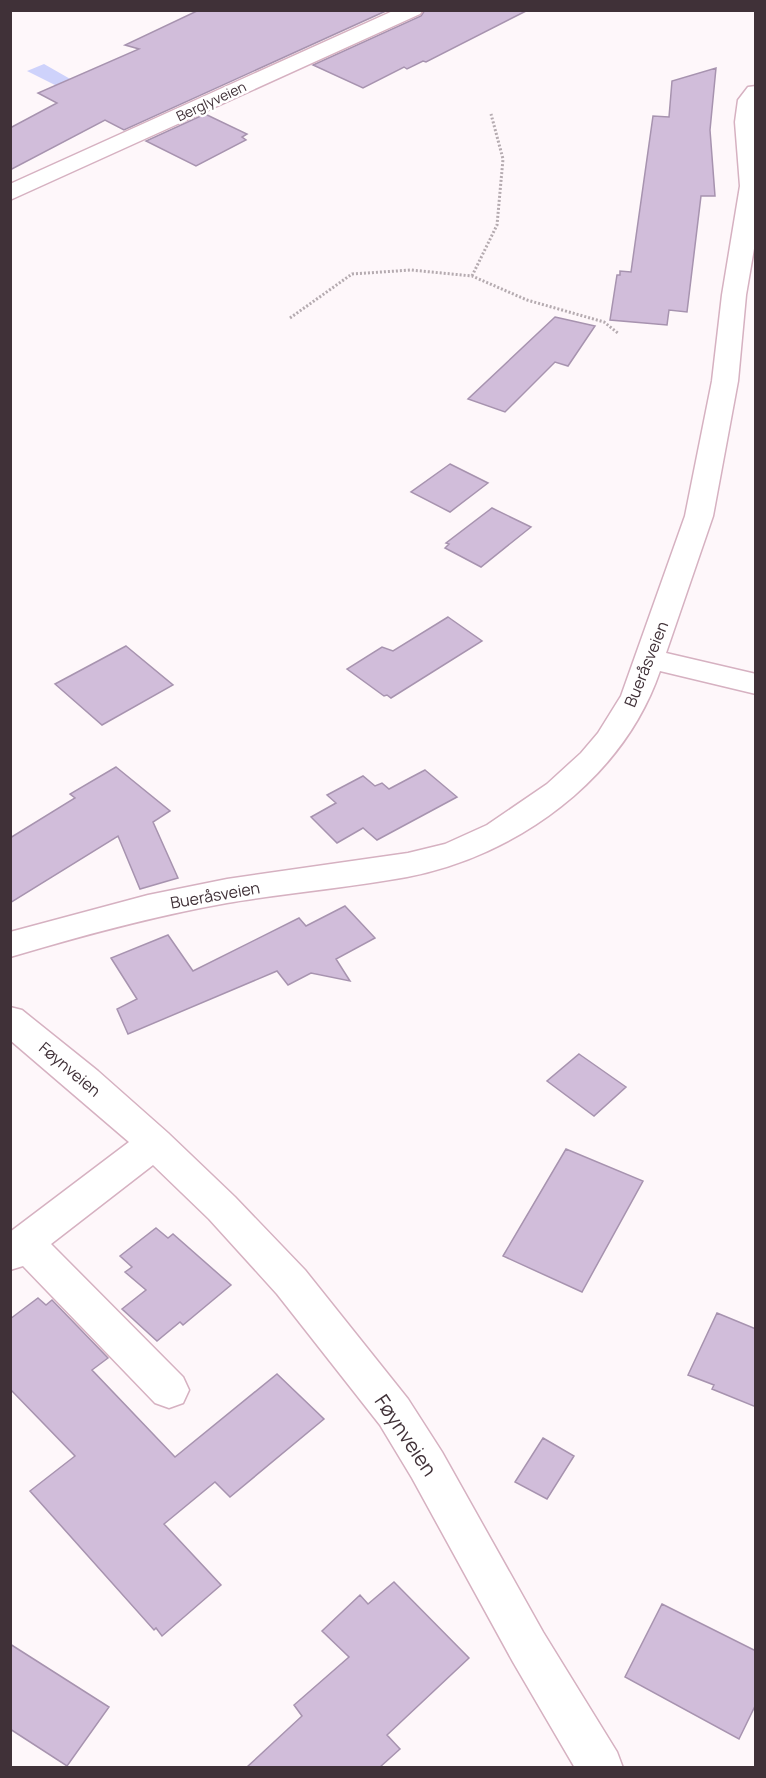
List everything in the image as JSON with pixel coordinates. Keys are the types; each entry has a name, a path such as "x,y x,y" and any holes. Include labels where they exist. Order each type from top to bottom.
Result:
{"street":[{"name":"Berglyveien","path":"10,193 413,10"},
{"name":"Bueråsveien","path":"10,945 53,931 204,895 408,865 454,853 498,834 558,792 592,761 609,740 636,696 651,659 699,516 725,381 734,295 752,186 746,122 749,100 756,92"},
{"path":"651,659 756,684"},
{"name":"Føynveien","path":"10,1020 85,1081 155,1143 222,1208 291,1282 394,1412 428,1465 528,1647 601,1767"},
{"path":"155,1143 18,1249 169,1390"}],"path":[{"path":"472,276 497,225 503,159 491,114"},
{"path":"290,318 352,274 411,270 472,276 527,300 604,322 619,334"}],"water":[{"path":"44,64 72,80 57,86 27,71"}],"building":[{"path":"199,10 388,10 124,130 105,120 10,170 10,128 57,103 38,93 139,49 125,45"},
{"path":"425,10 528,10 426,62 423,61 407,69 404,67 363,88 313,65 421,16"},
{"path":"716,68 710,130 715,196 701,196 687,312 669,310 667,325 610,320 617,275 620,275 620,271 631,272 653,116 669,117 672,81"},
{"path":"205,114 247,134 242,137 246,140 196,166 146,141"},
{"path":"555,317 595,326 568,366 555,362 505,412 468,399"},
{"path":"450,464 488,483 450,512 411,492"},
{"path":"492,508 531,527 481,567 445,548 449,544 446,543"},
{"path":"448,617 482,641 391,698 384,696 347,669 382,647 393,651"},
{"path":"126,646 173,685 102,725 55,684"},
{"path":"116,767 170,811 153,822 178,878 140,889 118,836 10,903 10,838 75,798 70,794"},
{"path":"425,770 457,797 377,840 363,828 337,843 311,817 336,803 327,795 363,776 375,786 382,783 389,789"},
{"path":"345,906 375,938 336,959 350,981 311,973 288,985 277,971 128,1034 117,1009 137,999 111,958 168,935 193,971 299,918 306,926"},
{"path":"579,1054 626,1087 594,1116 547,1081"},
{"path":"566,1149 643,1181 582,1292 503,1256"},
{"path":"156,1228 168,1238 173,1234 231,1285 183,1325 180,1322 157,1341 122,1309 146,1290 125,1272 132,1267 120,1256"},
{"path":"38,1298 46,1305 52,1300 108,1358 92,1370 175,1457 277,1374 324,1419 230,1497 215,1482 164,1524 221,1585 162,1636 156,1628 154,1630 30,1491 75,1456 10,1389 10,1319"},
{"path":"717,1313 756,1329 756,1407 712,1389 714,1385 688,1375"},
{"path":"543,1438 574,1456 547,1499 515,1482"},
{"path":"394,1582 469,1658 387,1735 400,1749 380,1767 247,1767 302,1716 294,1705 349,1657 322,1631 360,1595 368,1604"},
{"path":"662,1604 756,1651 756,1704 739,1739 625,1677"},
{"path":"10,1644 109,1707 67,1766 10,1729"}]}
